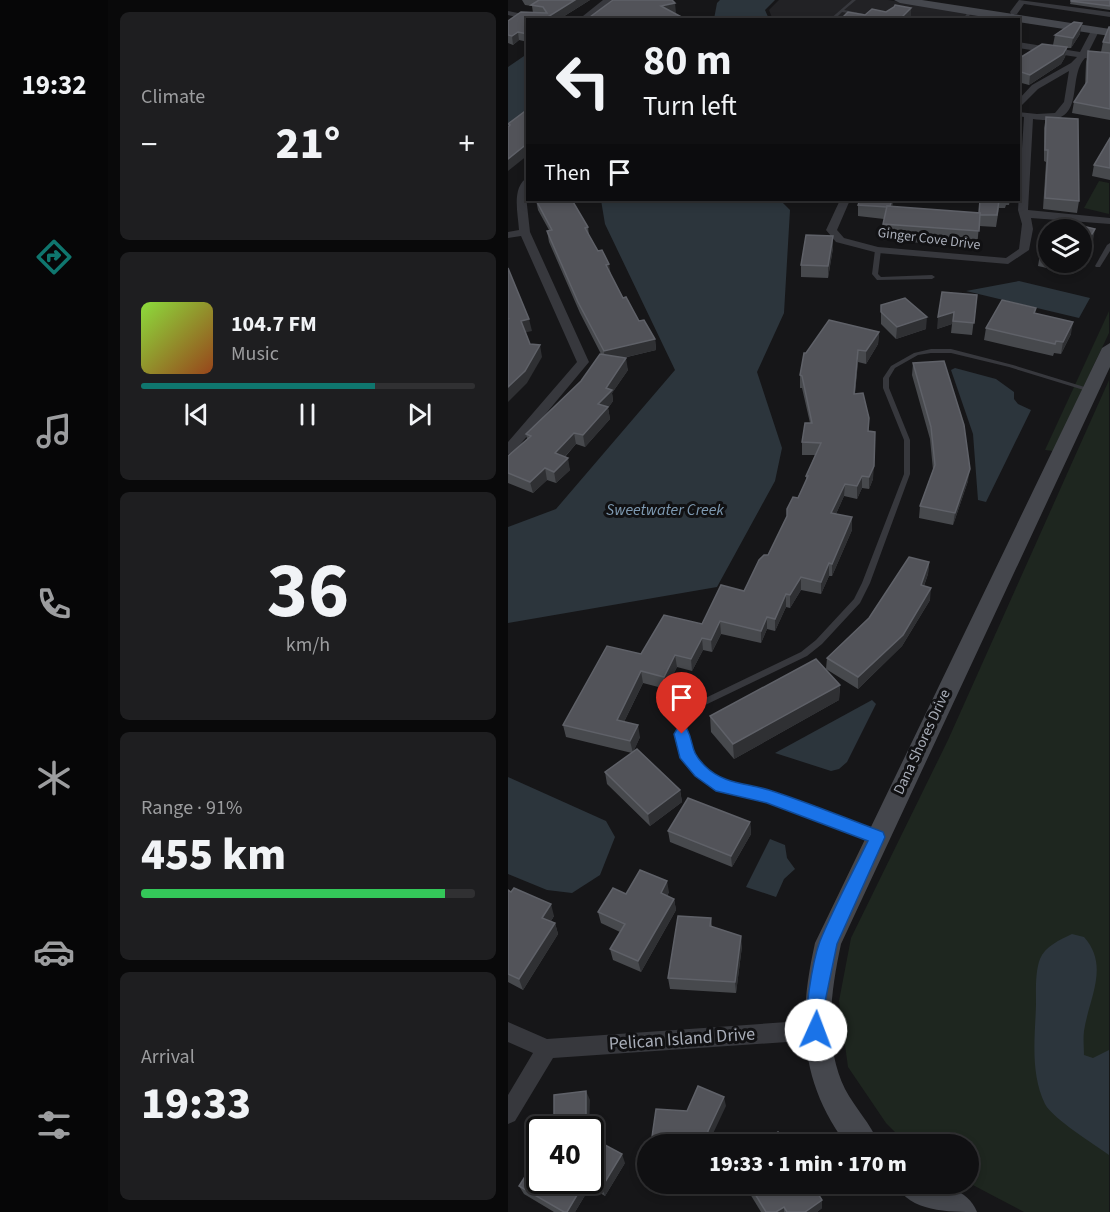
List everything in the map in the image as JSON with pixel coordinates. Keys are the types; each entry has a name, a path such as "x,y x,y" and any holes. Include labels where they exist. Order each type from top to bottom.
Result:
{"street":[{"path":"585,18 608,0"},
{"path":"900,0 967,16 1011,15 1110,26"},
{"path":"941,0 1110,33"},
{"path":"1011,15 1022,0 1110,15"},
{"path":"508,13 533,18"},
{"path":"1020,104 1035,87 1074,65 1083,55 1095,31"},
{"path":"1020,45 1110,59"},
{"name":"Ginger Cove Drive","path":"845,201 831,230 840,240 878,250 1008,261 1024,250 1027,239 1026,214 1023,210 1024,114 1051,117 1063,112 1073,95 1074,65"},
{"path":"508,450 583,362 525,232 521,196 526,185"},
{"path":"1026,214 1110,221"},
{"path":"508,235 525,232"},
{"name":"Dana Shores Drive","path":"856,1134 846,1122 827,1083 819,1058 816,1030 818,992 828,943 1110,348"},
{"name":"Pelican Island Drive","path":"508,1032 547,1049 816,1030"},
{"path":"508,1114 547,1049"},
{"path":"929,1194 962,1212"}],"lane":[{"path":"833,18 854,0"},
{"path":"841,11 880,18"},
{"path":"1098,266 1110,245"},
{"path":"878,250 875,274 879,279 932,277"},
{"path":"877,837 768,796 721,787 701,772 686,754 682,734 686,717 696,706 804,654 819,642 857,601 866,584 907,474 907,440 886,388 886,378 893,367 916,354 951,351 990,360 1089,390"}],"shaded area":[{"path":"779,0 888,0 979,15 975,18 772,18 769,10"},
{"path":"1099,181 1109,183 1109,214 1084,208"},
{"path":"1109,311 1109,333 1053,451 1045,450"},
{"path":"1109,380 1109,1212 1024,1212 979,1188 979,1134 897,1134 886,1123 848,1067 839,1001 851,938 948,740"}],"water":[{"path":"720,0 775,0 765,10 769,18 714,18 717,3"},
{"path":"526,55 526,114 508,128 508,67"},
{"name":"Sweetwater Creek","path":"601,201 781,201 790,210 784,313 757,372 782,448 775,481 717,587 508,623 508,527 556,509 675,370 605,224"},
{"path":"1019,281 1090,298 1079,318 966,291"},
{"path":"955,368 996,379 1014,392 1014,399 1018,404 1031,410 986,502 978,500 973,434 951,370"},
{"path":"872,700 876,704 847,762 839,769 831,771 775,753"},
{"path":"508,777 606,821 615,837 600,875 572,893 547,890 508,874"},
{"path":"770,839 785,845 787,858 795,869 784,879 776,897 746,887"},
{"path":"1072,934 1084,937 1096,959 1096,982 1084,1031 1084,1055 1093,1058 1109,1050 1109,1155 1049,1110 1037,1080 1034,1042 1038,964 1042,954 1049,947"}],"building":[{"path":"539,0 575,0 546,18 526,18 526,34 518,32 512,36 508,35 508,21 521,12 547,13 543,7 531,5"},
{"path":"613,0 672,0 675,3 661,6 683,18 589,18"},
{"path":"1110,0 1110,6 1071,1"},
{"path":"895,5 911,8 902,17 906,18 842,18 848,12 865,15 872,9 886,12"},
{"path":"1074,22 1082,23 1073,38 1055,35"},
{"path":"1109,27 1110,43 1103,42"},
{"path":"1042,44 1067,47 1063,54 1030,75 1020,72 1020,58"},
{"path":"1088,51 1110,53 1110,109 1074,102 1087,82"},
{"path":"526,110 526,145 508,159 508,127 510,125 508,124"},
{"path":"1046,117 1078,119 1079,201 1045,198 1048,150 1045,150"},
{"path":"1110,138 1110,168 1094,165"},
{"path":"537,201 573,201 588,227 585,228 598,251 602,250 609,264 606,265 623,298 626,297 639,321 644,320 655,339 604,351 578,302 547,231 552,230"},
{"path":"860,201 892,201 887,207 858,205"},
{"path":"980,201 999,201 997,215 980,215"},
{"path":"887,206 980,213 979,231 883,224"},
{"path":"806,235 833,236 828,266 801,265"},
{"path":"508,268 529,319 521,321 530,344 540,345 525,371 508,387 509,318"},
{"path":"942,292 977,295 974,323 953,321 954,312 938,317"},
{"path":"905,298 927,317 897,327 881,312 881,305"},
{"path":"1002,300 1036,308 1034,313 1073,322 1063,342 1056,341 1055,344 986,328"},
{"path":"829,320 879,332 866,351 858,350 854,394 863,393 869,418 868,431 875,432 874,466 869,477 862,476 857,486 845,484 831,513 852,517 832,564 829,563 821,582 801,577 790,595 786,594 775,619 767,617 761,631 720,621 711,640 702,638 691,659 675,655 664,677 641,671 617,720 638,725 630,741 563,725 607,646 641,654 664,615 702,624 721,585 744,591 759,560 764,555 768,555 787,516 787,509 793,497 798,498 821,443 802,442 805,423 812,423 800,375 804,353"},
{"path":"600,354 626,358 606,388 612,390 598,404 608,407 583,435 574,433 555,453 568,458 554,472 545,468 530,482 508,473 508,456 531,436 526,434 581,381"},
{"path":"944,361 964,425 970,469 955,513 920,506 935,465 931,427 913,363"},
{"path":"909,557 929,562 921,585 931,588 903,635 858,677 827,658 869,618"},
{"path":"816,659 840,685 733,744 710,716"},
{"path":"637,749 680,790 648,814 605,772"},
{"path":"688,798 750,822 731,856 668,831"},
{"path":"640,870 667,881 661,893 674,899 638,961 610,949 625,924 598,912 613,888 626,894"},
{"path":"514,888 551,904 542,918 555,923 519,979 508,974 508,890 511,892"},
{"path":"678,916 711,918 710,926 741,936 735,982 668,978"},
{"path":"698,1086 724,1097 708,1134 652,1134 656,1109 687,1111"},
{"path":"586,1091 586,1116 554,1116 554,1095"},
{"path":"604,1144 622,1154 604,1184"},
{"path":"526,1175 526,1190 519,1186"},
{"path":"533,1194 578,1194 567,1212"},
{"path":"755,1194 818,1194 822,1200 805,1212 787,1212 784,1207 776,1212 766,1212"}],"route":[{"path":"682,734 686,754 701,772 721,787 768,796 877,837 828,943 816,1002 816,1030"}]}
